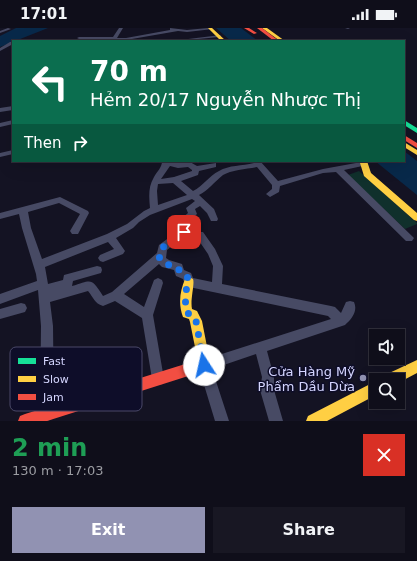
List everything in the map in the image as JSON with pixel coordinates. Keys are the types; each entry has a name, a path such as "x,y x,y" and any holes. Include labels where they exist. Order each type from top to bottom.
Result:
{"main road":[{"path":"264,28 282,40"},
{"path":"211,29 222,38"},
{"path":"252,29 265,40"},
{"path":"252,29 275,40"},
{"path":"405,123 417,131"},
{"path":"405,130 417,138"},
{"path":"405,138 417,146"},
{"path":"405,142 417,150"},
{"path":"405,145 417,153"},
{"path":"363,162 417,208"},
{"path":"363,162 367,174 417,218"},
{"path":"142,384 204,365 196,321 193,315 187,313 185,290 189,282"},
{"path":"404,373 417,366"},
{"path":"313,421 369,392"},
{"path":"25,421 57,411"}],"street":[{"path":"102,28 110,28"},
{"path":"114,39 121,28"},
{"path":"159,28 162,33"},
{"path":"159,28 177,30 211,29"},
{"path":"0,32 9,29"},
{"path":"79,38 126,39 177,30"},
{"path":"185,30 188,37"},
{"path":"194,40 222,38"},
{"path":"0,50 12,44"},
{"path":"0,50 10,50"},
{"path":"0,110 12,111"},
{"path":"0,115 12,111"},
{"path":"0,125 12,122"},
{"path":"0,155 12,152"},
{"path":"155,210 152,188 159,174 166,167 166,162 178,166 193,167 212,163 223,173"},
{"path":"40,264 110,237 130,226 147,213 192,196 204,189 223,173 231,169 243,168 256,162 276,184 276,190 270,194"},
{"path":"276,184 363,162"},
{"path":"155,182 175,180 195,173 193,167"},
{"path":"338,169 409,238"},
{"path":"175,180 192,196 198,198 211,211 214,219"},
{"path":"0,216 60,200 85,213 75,231"},
{"path":"201,202 190,208 193,214 179,225 184,232 162,248 161,256 166,264 178,267 180,273 187,276 189,282 330,312 342,321"},
{"path":"23,210 24,221 40,264 47,326 47,347"},
{"path":"200,235 212,252 218,266 217,288"},
{"path":"103,258 120,251 110,237"},
{"path":"0,299 44,291 89,286 93,288 99,299 103,301 116,295 161,256"},
{"path":"44,291 68,284 68,278 97,270"},
{"path":"158,283 147,315 158,379"},
{"path":"116,295 147,315"},
{"path":"222,421 204,365 342,321 348,315 350,306"},
{"path":"0,314 21,308"},
{"path":"260,347 268,377 267,390 276,421"}],"green space":[{"path":"359,171 417,224 405,229 348,175"}],"water":[{"path":"16,28 48,28 18,40 12,40 12,42 0,47 0,36"},
{"path":"216,28 241,28 257,40 230,40"},
{"path":"405,152 417,161 417,195 376,162 405,162"}],"traffic: fast":[{"path":"405,123 417,131"}],"traffic: slow":[{"path":"210,28 223,40"},
{"path":"264,28 282,40"},
{"path":"405,145 417,153"},
{"path":"364,163 367,174 417,218"},
{"path":"189,282 185,305 187,313 193,315 196,321 204,362"},
{"path":"404,373 417,366"},
{"path":"313,421 369,392"}],"traffic: jam":[{"path":"246,28 255,33"},
{"path":"259,28 276,40"},
{"path":"405,138 417,146"},
{"path":"142,384 204,365 204,362"},
{"path":"25,421 57,411"}],"place":[{"name":"Cửa Hàng Mỹ Phẩm Dầu Dừa","path":"363,378"}],"route":[{"path":"184,232 162,248 162,255 159,258 166,264 178,267 180,273 187,276 189,282 185,290 185,302 187,313 193,315 196,321 204,365"}]}
